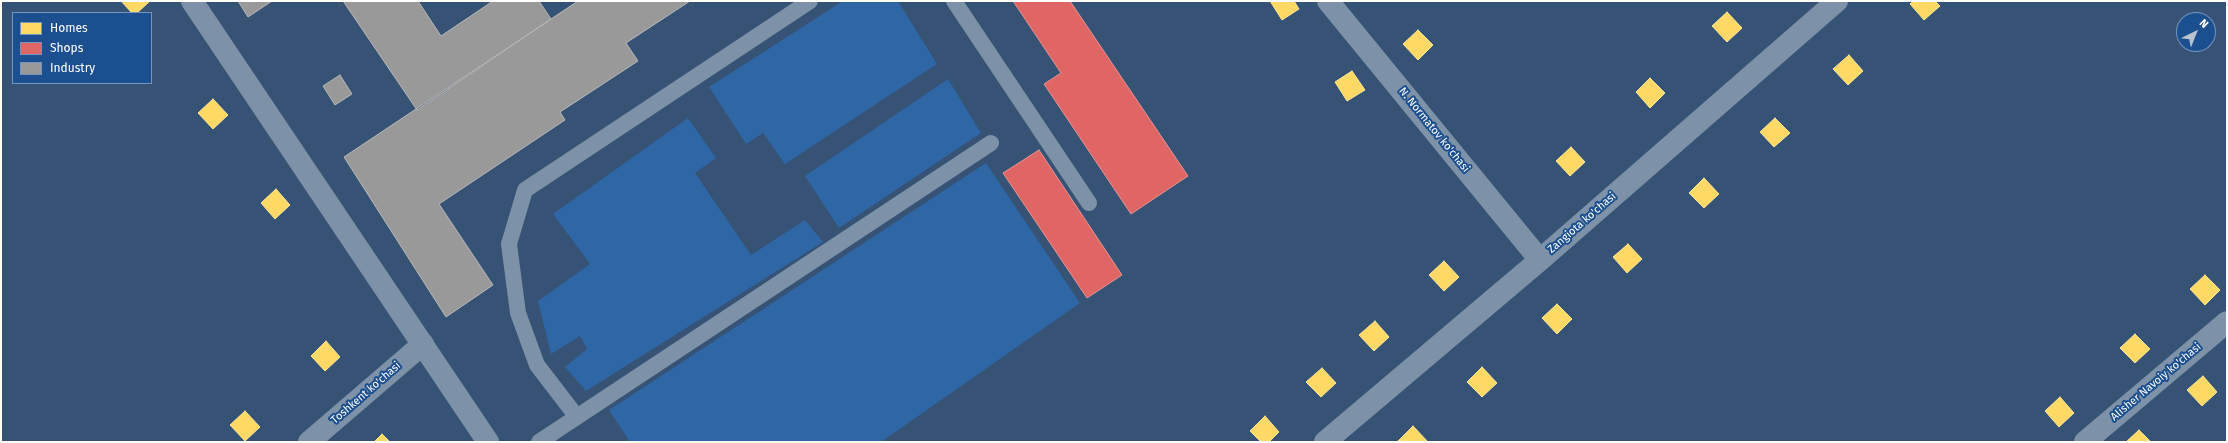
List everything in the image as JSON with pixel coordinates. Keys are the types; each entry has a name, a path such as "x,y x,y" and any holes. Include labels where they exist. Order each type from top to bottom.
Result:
{"street":[{"path":"192,1 488,442"},
{"name":"N. Normatov ko'chasi","path":"1328,1 1540,260"},
{"name":"Zangiota ko'chasi","path":"1325,442 1540,260 1837,1"},
{"name":"Alisher Navoiy ko'chasi","path":"2085,442 2227,322"},
{"name":"Toshkent ko'chasi","path":"309,442 423,344"}],"lane":[{"path":"577,417 537,365 518,312 509,244 525,190 810,1"},
{"path":"954,1 1089,203"},
{"path":"538,442 991,143"}],"shaded area":[{"path":"843,1 898,1 937,64 785,164 763,133 746,144 709,87"},
{"path":"948,79 981,133 839,228 805,176"},
{"path":"688,118 716,158 695,173 751,255 805,220 823,242 586,391 565,367 587,349 580,336 551,354 538,301 590,264 553,214"},
{"path":"986,163 1080,303 881,442 630,442 609,410"}],"building: Homes":[{"path":"121,1 150,1 138,12 131,12"},
{"path":"1270,1 1294,1 1299,9 1282,20"},
{"path":"1913,1 1935,1 1940,6 1924,20 1910,4"},
{"path":"1727,12 1742,28 1727,42 1712,26"},
{"path":"1418,30 1433,45 1418,60 1403,44"},
{"path":"1849,55 1863,71 1848,85 1833,69"},
{"path":"1352,71 1365,90 1347,101 1335,82"},
{"path":"1650,78 1665,93 1650,108 1636,92"},
{"path":"213,99 228,115 213,129 198,113"},
{"path":"1775,118 1790,133 1774,147 1760,132"},
{"path":"1571,147 1585,162 1570,176 1556,161"},
{"path":"1704,178 1719,194 1704,208 1689,193"},
{"path":"276,189 290,205 275,219 261,203"},
{"path":"1628,244 1642,259 1627,273 1613,257"},
{"path":"1444,261 1459,277 1444,291 1429,275"},
{"path":"2205,275 2220,290 2205,305 2190,289"},
{"path":"1557,304 1572,319 1557,334 1542,318"},
{"path":"1375,321 1389,337 1374,351 1359,335"},
{"path":"2135,334 2150,349 2135,363 2120,348"},
{"path":"326,341 340,357 325,371 311,356"},
{"path":"1482,367 1497,383 1482,397 1467,382"},
{"path":"1322,368 1336,383 1321,397 1306,382"},
{"path":"2203,376 2217,392 2202,406 2187,390"},
{"path":"2060,397 2074,413 2059,427 2045,411"},
{"path":"245,411 260,427 245,441 230,425"},
{"path":"1265,416 1279,432 1269,442 1261,442 1250,431"},
{"path":"1413,426 1428,442 1398,441"},
{"path":"2139,430 2151,442 2126,442"},
{"path":"382,434 390,442 374,442"}],"building: Shops":[{"path":"1013,1 1070,1 1188,176 1131,214 1044,84 1061,73"},
{"path":"1039,150 1122,275 1087,298 1003,173"}],"building: Industry":[{"path":"238,1 272,1 248,17"},
{"path":"343,1 418,1 441,36 493,1 539,1 551,19 417,110"},
{"path":"578,1 690,1 626,43 638,61 560,112 565,120 439,204 493,285 446,317 344,157"},
{"path":"340,75 352,94 335,105 323,86"}]}
